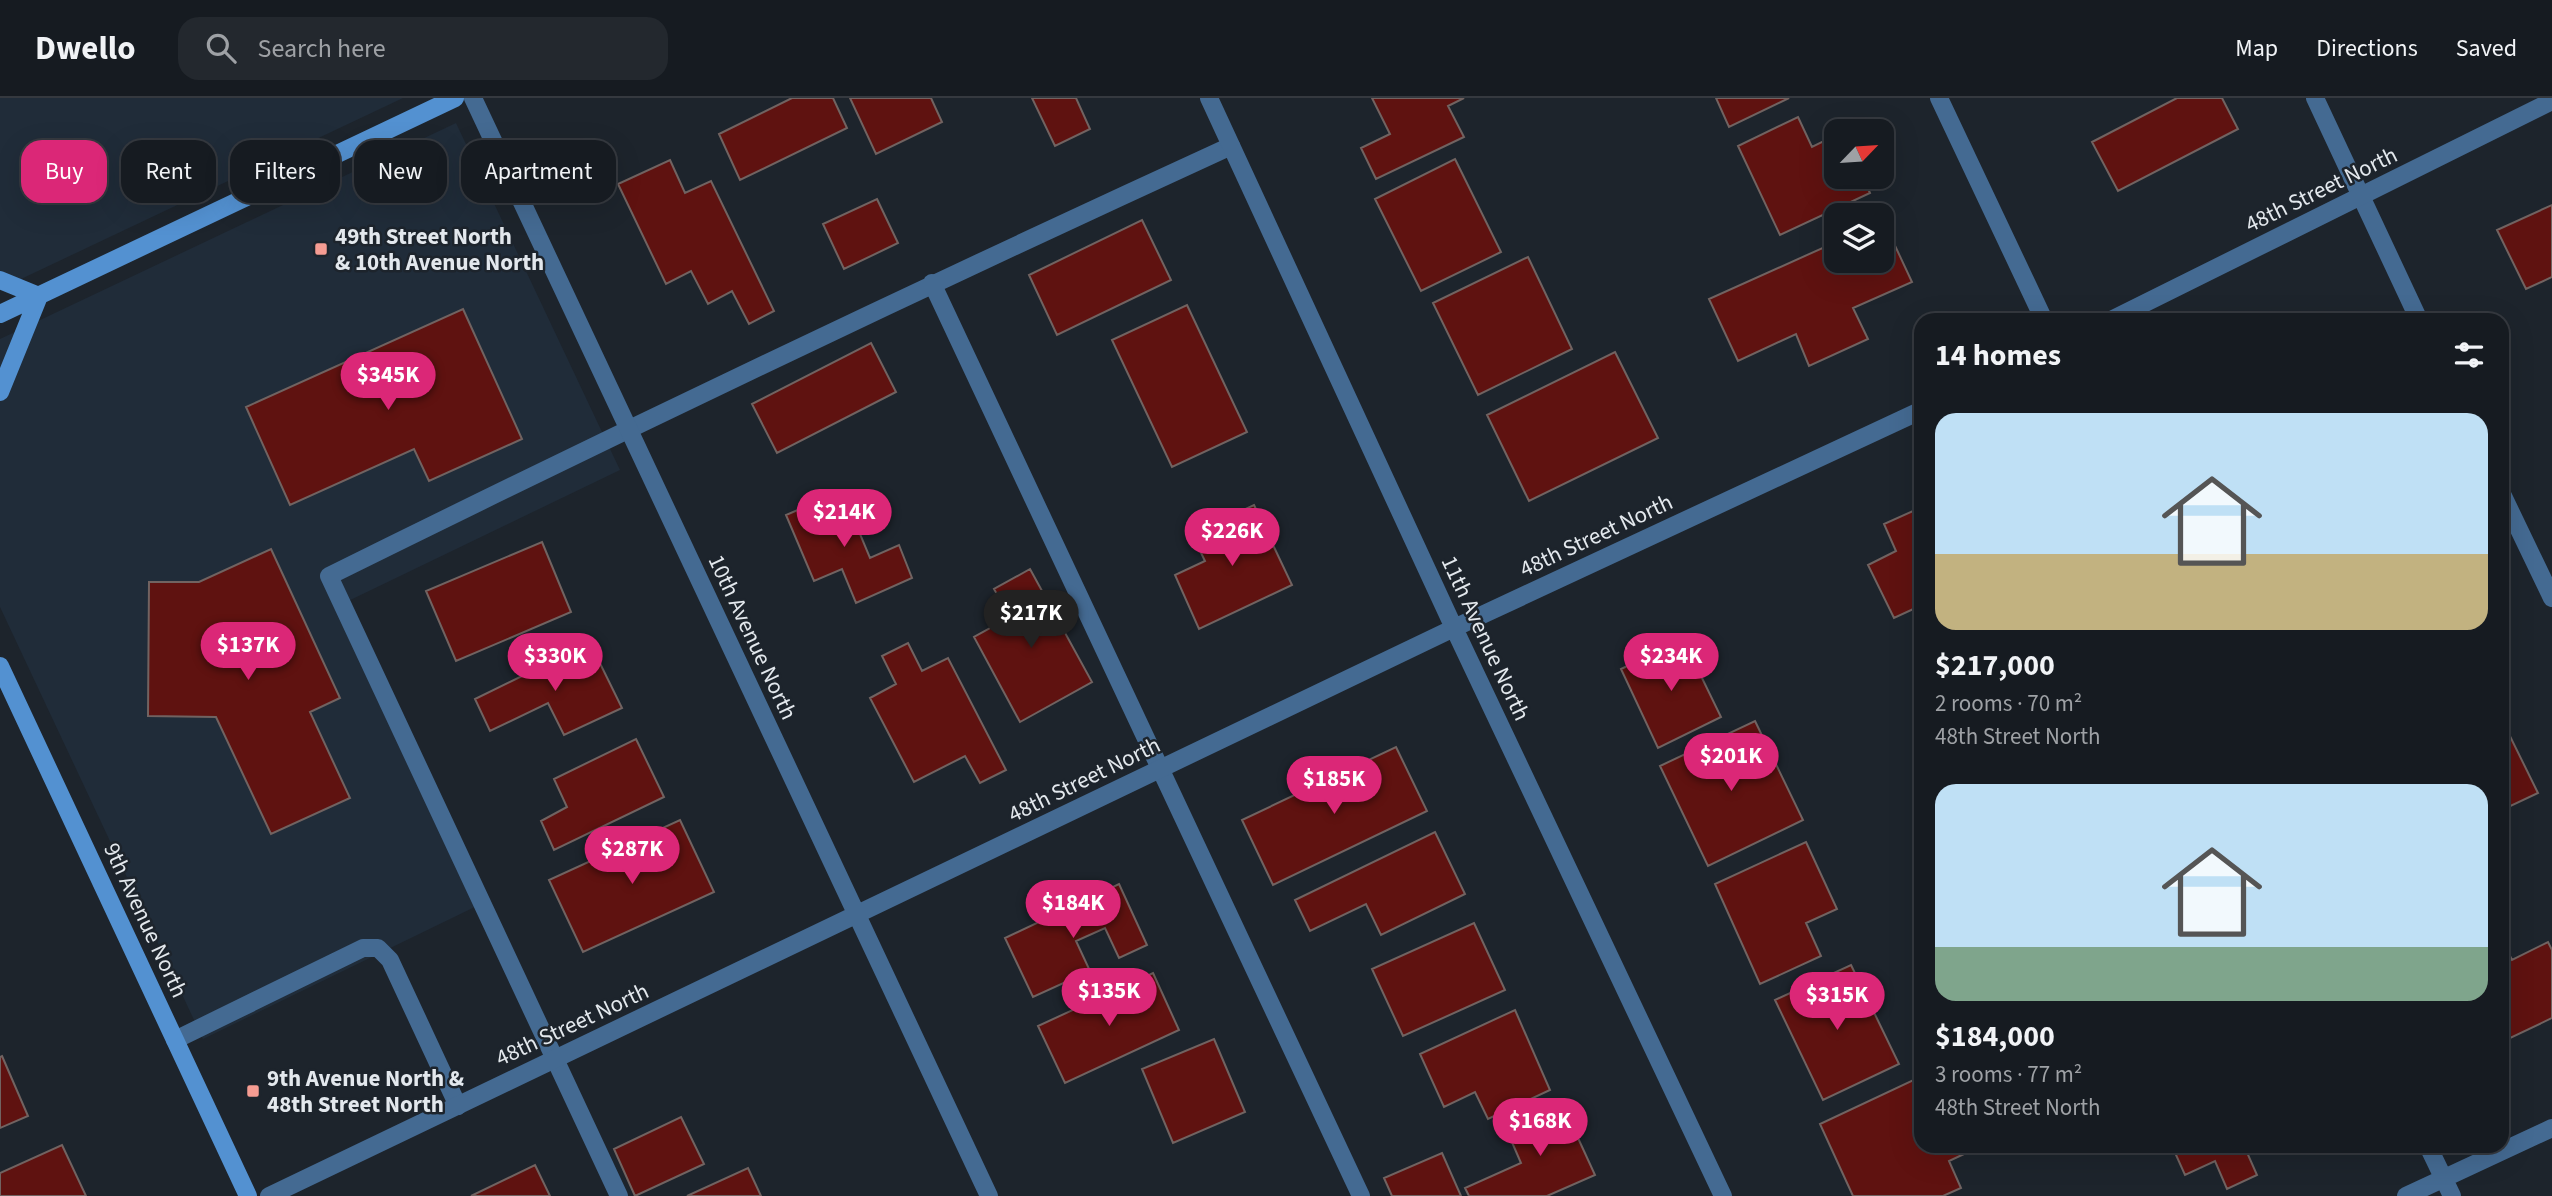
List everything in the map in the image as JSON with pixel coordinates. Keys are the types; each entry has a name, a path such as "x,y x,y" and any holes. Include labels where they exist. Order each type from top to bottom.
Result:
{"main road":[{"path":"0,314 455,98"},
{"path":"0,280 39,296"},
{"path":"0,392 39,296"},
{"name":"9th Avenue North","path":"2,676 248,1196"}],"street":[{"name":"10th Avenue North","path":"473,98 989,1196"},
{"name":"11th Avenue North","path":"1209,98 1454,628 1723,1196"},
{"path":"1939,98 2041,313"},
{"path":"2315,98 2416,313"},
{"name":"48th Street North","path":"2125,313 2552,101"},
{"path":"618,1196 329,576 628,428 932,283 1231,146"},
{"path":"932,283 1360,1196"},
{"name":"48th Street North","path":"268,1196 1454,628 1914,414"},
{"path":"2509,509 2552,598"},
{"path":"175,1040 363,948 379,948 390,960 458,1106"},
{"path":"2509,1148 2552,1128"},
{"path":"2431,1153 2452,1196"},
{"path":"2406,1196 2498,1153"}],"shaded area":[{"path":"0,98 403,98 314,140 230,140 230,180 216,187 216,140 121,140 121,203 181,203 0,289"},
{"path":"456,123 464,140 461,140 461,203 494,203 620,470 342,604 485,902 203,1039 0,607 0,339 287,203 340,203 340,178 354,171 354,203 447,203 447,140 420,140"}],"building":[{"path":"792,98 833,98 847,128 740,180 719,134"},
{"path":"850,98 931,98 942,122 876,154"},
{"path":"1032,98 1076,98 1090,129 1055,146"},
{"path":"1372,98 1464,98 1448,106 1464,137 1376,179 1361,148 1390,134"},
{"path":"1716,98 1789,98 1729,127"},
{"path":"2177,98 2222,98 2238,129 2118,191 2092,142"},
{"path":"1798,117 1812,147 1824,141 1824,189 1868,189 1870,193 1849,203 1824,203 1824,214 1780,235 1738,146"},
{"path":"1455,159 1501,252 1421,291 1375,199"},
{"path":"670,160 685,193 711,181 774,311 749,324 732,291 708,304 691,271 666,284 618,184"},
{"path":"877,199 898,243 844,269 823,224"},
{"path":"2552,205 2552,277 2526,289 2497,230"},
{"path":"1142,220 1171,280 1057,335 1029,275"},
{"path":"1894,244 1912,282 1853,308 1868,339 1809,366 1796,334 1738,361 1709,299 1824,247 1824,273 1894,273"},
{"path":"1528,257 1572,349 1478,395 1433,303"},
{"path":"1187,305 1247,432 1172,467 1112,340"},
{"path":"463,309 522,439 429,481 414,449 290,505 246,407"},
{"path":"871,343 896,392 777,453 752,404"},
{"path":"1615,352 1658,438 1529,501 1487,415"},
{"path":"842,491 870,558 899,545 912,578 856,603 842,569 814,581 786,515"},
{"path":"1254,505 1292,585 1199,629 1175,575 1205,561 1192,534"},
{"path":"1914,511 1914,609 1894,618 1868,565 1896,551 1884,524"},
{"path":"542,542 571,612 456,661 426,591"},
{"path":"271,549 340,698 310,712 350,798 271,834 216,717 148,716 149,582 199,582"},
{"path":"1030,569 1092,682 1020,722 974,637 1010,617 994,589"},
{"path":"1683,639 1721,717 1658,748 1621,669"},
{"path":"590,643 622,708 564,735 548,703 490,731 475,699"},
{"path":"908,643 922,671 948,658 1006,770 980,783 965,756 914,782 870,698 896,684 882,656"},
{"path":"1755,721 1803,820 1708,866 1660,766"},
{"path":"2509,734 2538,793 2509,807"},
{"path":"636,739 664,797 554,850 541,821 567,807 554,779"},
{"path":"1396,747 1427,811 1273,885 1242,820"},
{"path":"680,820 714,892 583,952 549,880"},
{"path":"1435,832 1465,894 1381,935 1366,904 1310,931 1295,900"},
{"path":"1806,842 1837,909 1806,923 1821,956 1760,984 1715,884"},
{"path":"1119,884 1147,945 1119,958 1105,928 1076,941 1090,971 1033,997 1005,938"},
{"path":"1474,923 1505,990 1403,1036 1372,969"},
{"path":"2548,942 2552,950 2552,1018 2509,1039 2509,954 2512,960"},
{"path":"1851,965 1899,1064 1823,1100 1775,1000"},
{"path":"1153,973 1179,1030 1065,1083 1038,1026"},
{"path":"1515,1010 1550,1090 1488,1119 1475,1092 1444,1107 1420,1054"},
{"path":"1214,1039 1245,1112 1173,1143 1142,1069"},
{"path":"2,1056 28,1116 0,1128 0,1057"},
{"path":"1914,1080 1914,1153 1966,1153 1949,1161 1961,1188 1943,1196 1853,1196 1820,1124"},
{"path":"1561,1101 1595,1175 1547,1196 1469,1196 1465,1188 1521,1163 1505,1126"},
{"path":"681,1117 704,1164 635,1196 614,1149"},
{"path":"62,1145 86,1196 0,1196 0,1173"},
{"path":"1442,1153 1461,1196 1392,1196 1384,1178"},
{"path":"2175,1153 2247,1153 2257,1175 2227,1189 2215,1161 2185,1175"},
{"path":"535,1165 550,1196 471,1196"},
{"path":"748,1168 761,1196 687,1196"}],"place":[{"name":"49th Street North & 10th Avenue North","path":"321,249"},
{"name":"9th Avenue North & 48th Street North","path":"253,1091"}]}
